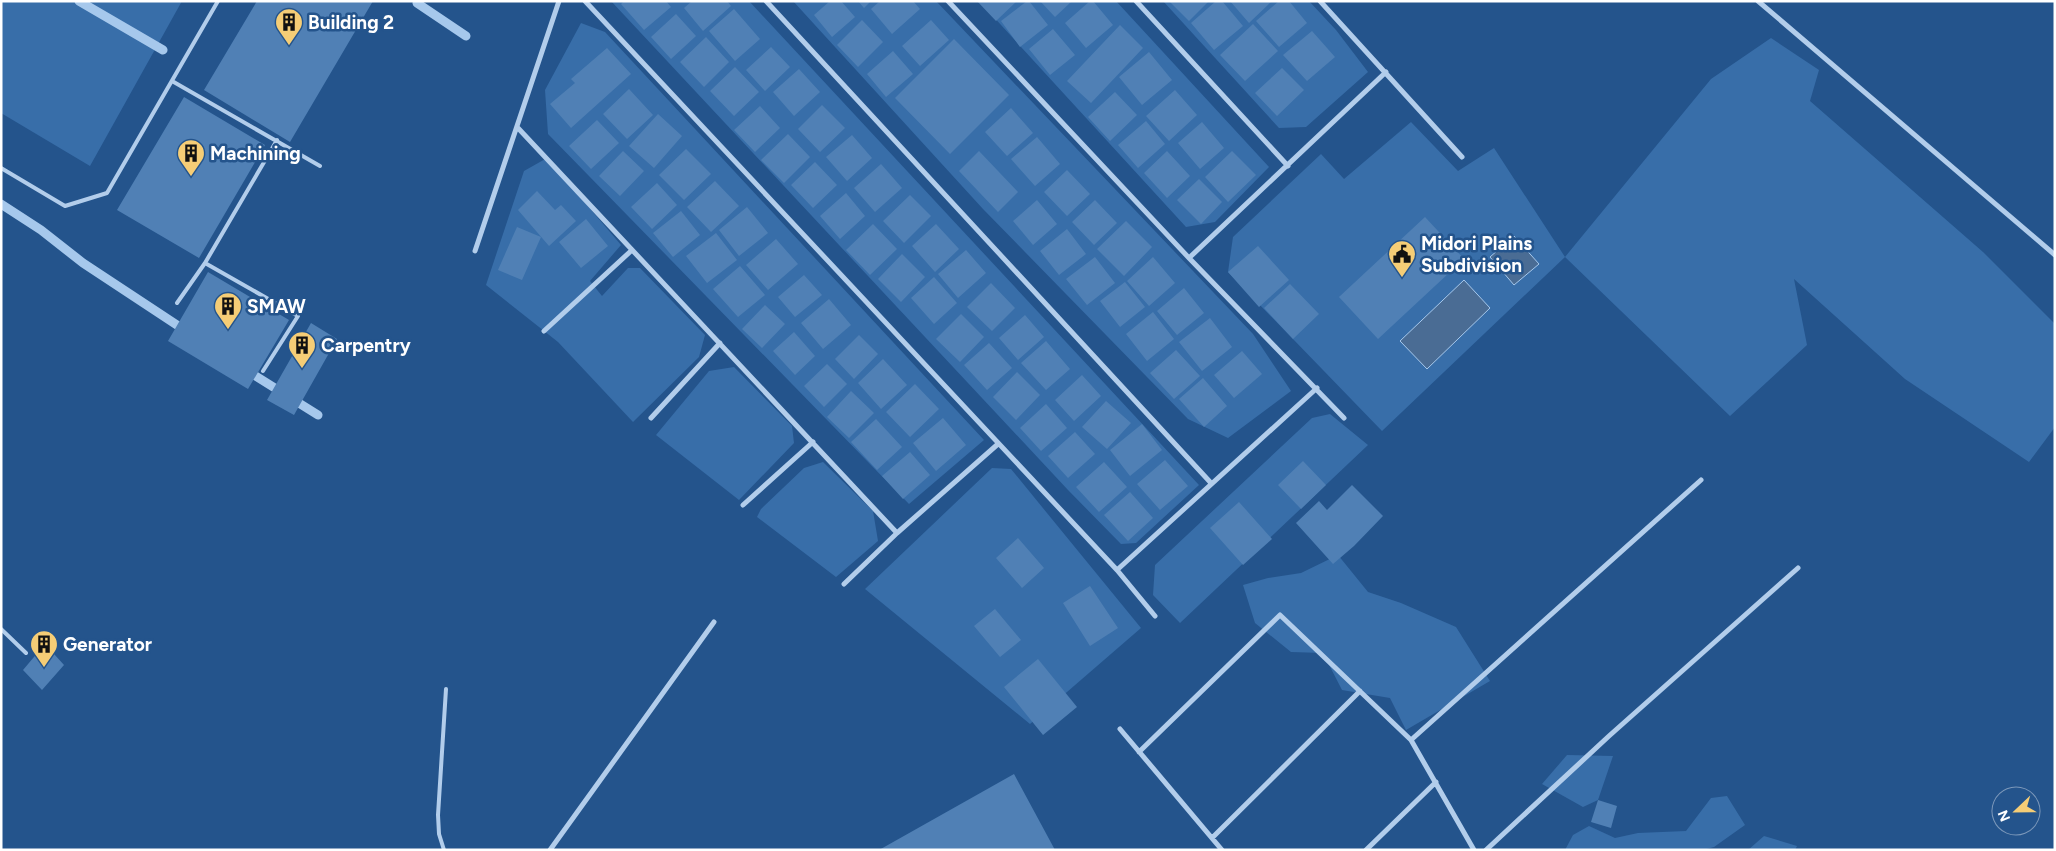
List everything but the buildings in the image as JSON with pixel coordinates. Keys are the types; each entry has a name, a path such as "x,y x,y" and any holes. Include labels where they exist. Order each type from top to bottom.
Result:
{"street":[{"path":"475,251 518,128 559,1"},
{"path":"585,1 1117,570 1155,616"},
{"path":"766,1 1211,483"},
{"path":"948,1 1189,258 1344,418"},
{"path":"1136,1 1288,166"},
{"path":"1320,1 1462,157"},
{"path":"1758,1 2055,255"},
{"path":"1189,258 1386,72"},
{"path":"518,128 897,532"},
{"path":"544,331 632,250"},
{"path":"651,418 720,343"},
{"path":"1117,570 1317,388"},
{"path":"743,505 813,442"},
{"path":"844,584 897,532 998,444"},
{"path":"1411,740 1701,480"},
{"path":"1486,850 1609,736 1798,568"},
{"path":"1140,752 1280,615 1411,740 1474,850"},
{"path":"550,850 714,622"},
{"path":"1212,838 1360,691"},
{"path":"1120,729 1222,850"},
{"path":"1366,850 1436,782"}],"lane":[{"path":"1,168 65,206 107,193 218,1"},
{"path":"172,81 320,166"},
{"path":"177,303 204,263 277,140"},
{"path":"204,263 298,316 263,371"},
{"path":"1,629 26,652"},
{"path":"444,850 439,834 438,815 446,689"}],"shaded area":[{"path":"1,1 182,1 90,166 1,113"},
{"path":"611,1 749,1 1199,485 1136,543 1121,544 1068,490"},
{"path":"793,1 936,1 1253,334 1291,391 1228,438 1188,419 983,209"},
{"path":"979,1 1116,1 1269,167 1215,222 1186,227"},
{"path":"1163,1 1309,1 1336,30 1368,72 1306,127 1279,128"},
{"path":"581,23 605,32 984,440 909,504 548,134 545,90"},
{"path":"1771,38 1819,70 1810,101 1983,252 2055,324 2055,427 2029,462 1905,379 1794,279 1807,345 1730,416 1565,257 1711,79"},
{"path":"1411,122 1458,171 1494,148 1565,257 1382,431 1228,272 1233,237 1321,154 1344,179"},
{"path":"547,158 621,245 590,281 602,296 628,268 640,268 705,335 699,357 633,422 558,342 486,285 524,171"},
{"path":"1514,236 1539,264 1514,285 1490,257"},
{"path":"1464,280 1490,308 1427,369 1400,341"},
{"path":"734,367 792,426 794,443 739,500 656,435 709,371"},
{"path":"1330,414 1368,445 1180,623 1153,595 1155,565 1312,418"},
{"path":"823,462 873,511 878,541 836,577 757,517 761,509 804,468"},
{"path":"992,468 1011,469 1141,628 1030,724 865,589"},
{"path":"1338,555 1368,592 1401,603 1456,627 1490,681 1406,730 1390,698 1342,690 1323,653 1291,652 1255,623 1243,585 1268,578 1301,573"},
{"path":"1567,755 1613,756 1598,800 1583,807 1542,784"},
{"path":"1727,796 1745,825 1714,847 1703,850 1565,850 1573,835 1589,826 1615,838 1638,833 1686,831 1711,798"},
{"path":"1764,836 1797,846 1795,850 1748,850"}],"waterway":[{"path":"79,1 163,50"},
{"path":"417,3 466,36"},
{"path":"1,204 41,230 83,263 186,331"},
{"path":"246,370 318,415"}],"place":[{"name":"Building 2","path":"289,46"},
{"name":"Machining","path":"191,177"},
{"name":"Midori Plains Subdivision","path":"1402,278"},
{"name":"SMAW","path":"228,330"},
{"name":"Carpentry","path":"302,369"},
{"name":"Generator","path":"44,668"}]}
